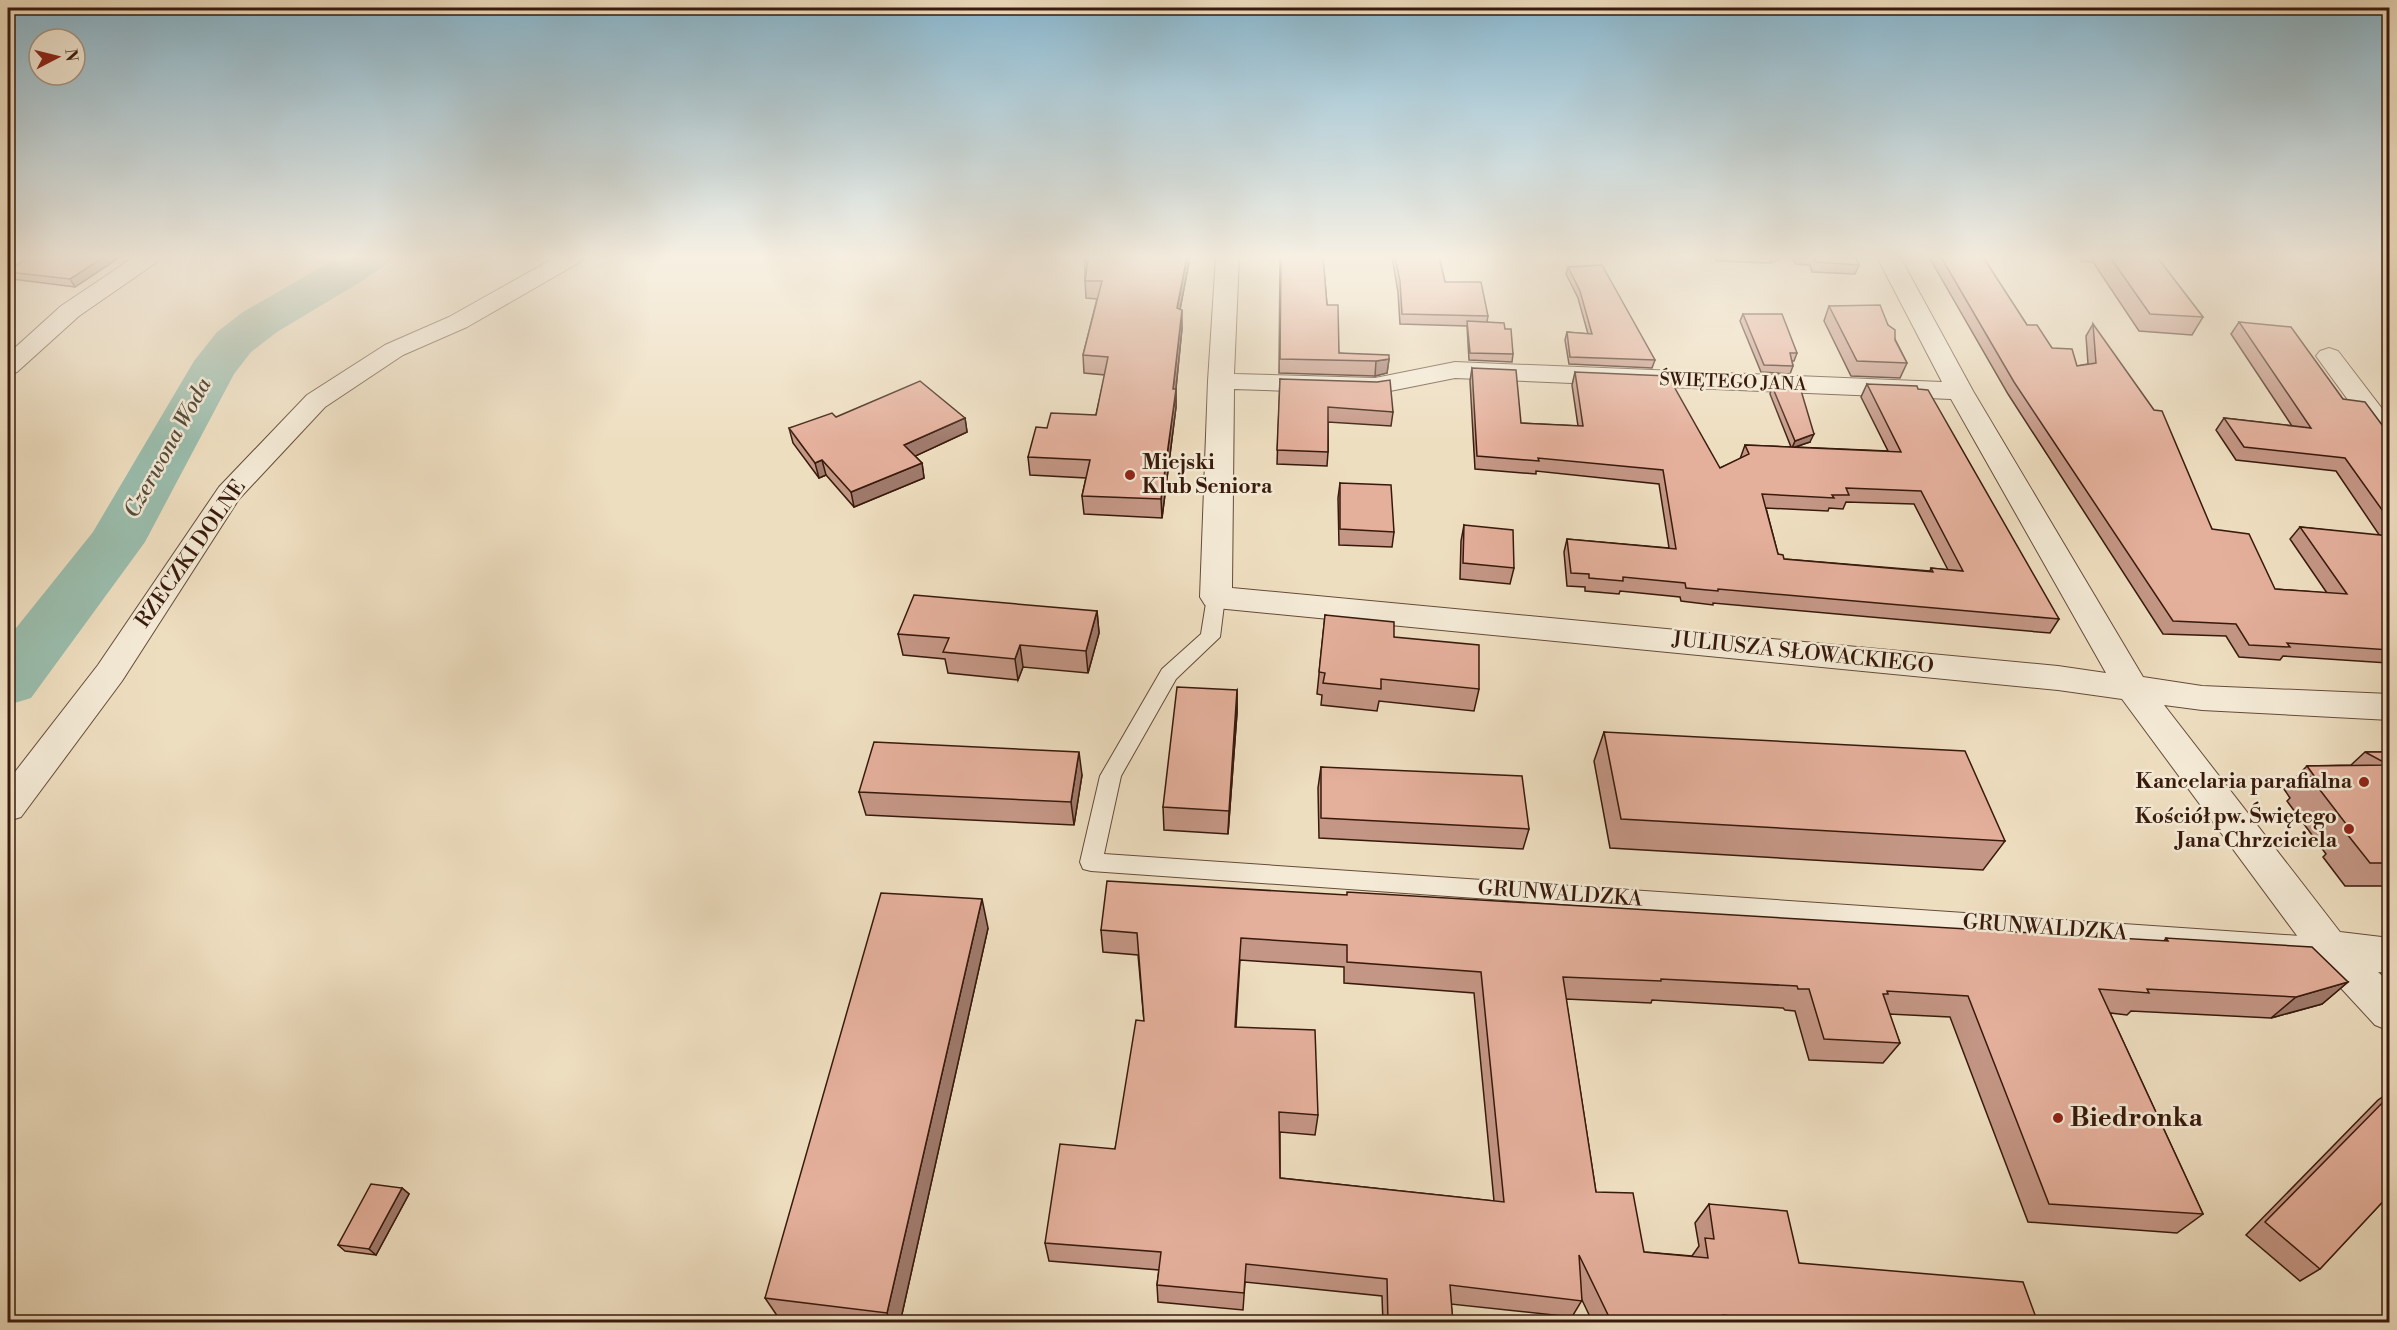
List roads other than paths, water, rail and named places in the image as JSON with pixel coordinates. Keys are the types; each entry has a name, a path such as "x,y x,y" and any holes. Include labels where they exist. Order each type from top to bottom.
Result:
{"street":[{"path":"8,367 60,319"},
{"name":"RZECZKI DOLNE","path":"8,807 110,673 229,493 316,401 394,350 463,319"},
{"path":"1216,597 1224,319"},
{"path":"1922,319 1960,391 2132,688 2328,948 2390,1012"},
{"path":"2329,356 2390,438"},
{"name":"ŚWIĘTEGO JANA","path":"1221,381 1375,386 1455,370 1960,391"},
{"name":"JULIUSZA SŁOWACKIEGO","path":"1216,597 2058,678 2202,698 2390,707"},
{"name":"GRUNWALDZKA","path":"2328,948 2390,956"}],"lane":[{"name":"GRUNWALDZKA","path":"1216,597 1210,637 1169,674 1111,776 1091,862 2328,948"}],"waterway":[{"name":"Czerwona Woda","path":"8,682 116,542 211,371 234,342 265,319"}],"place":[{"name":"Miejski Klub Seniora","path":"1130,475"},
{"name":"Kancelaria parafialna","path":"2364,782"},
{"name":"Kościół pw. Świętego Jana Chrzciciela","path":"2349,829"},
{"name":"Biedronka","path":"2058,1118"}]}
